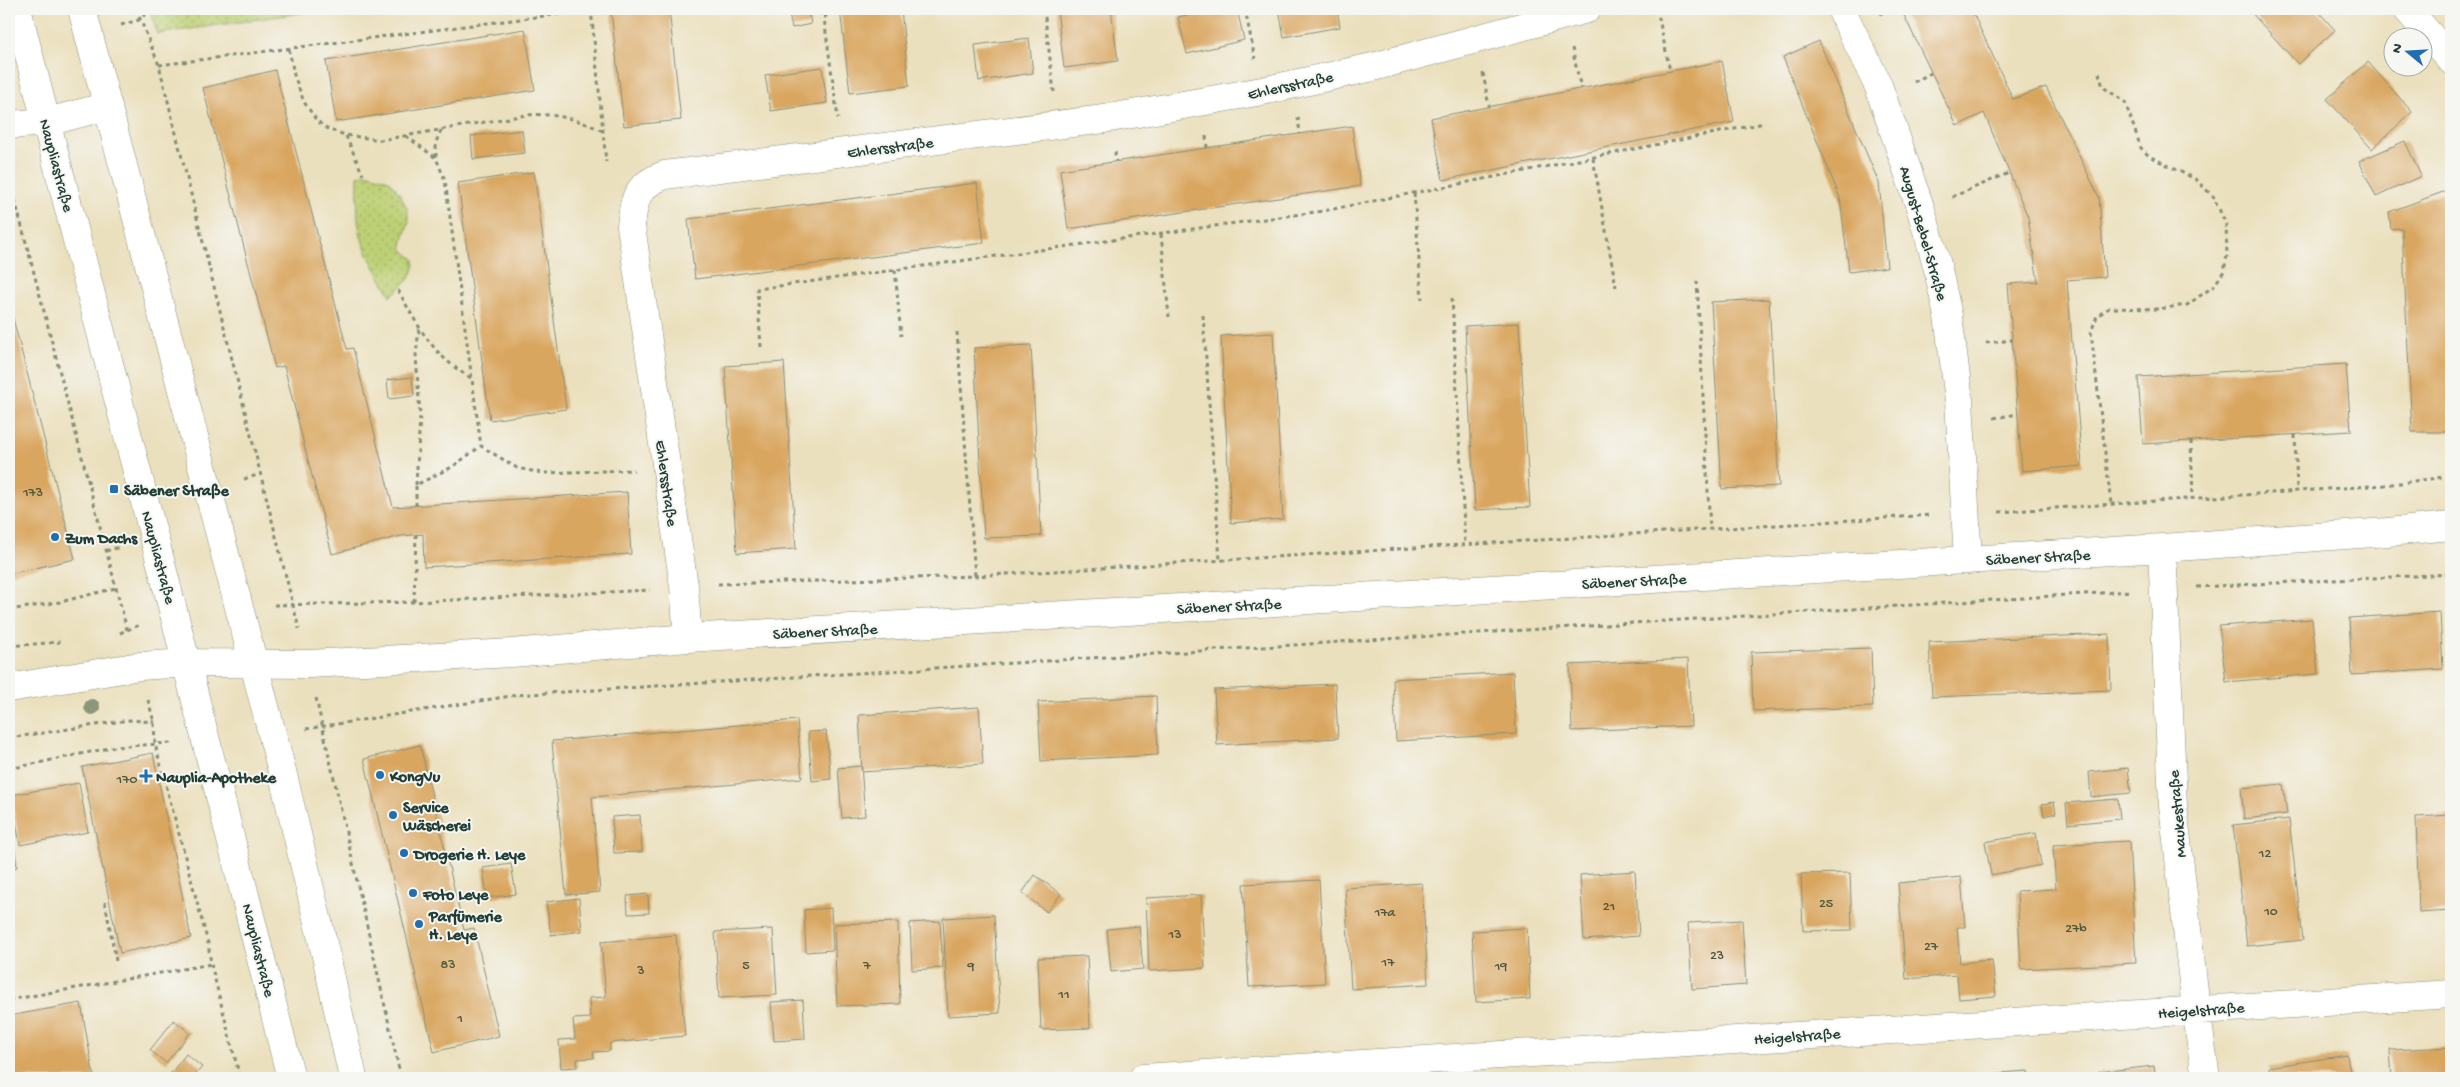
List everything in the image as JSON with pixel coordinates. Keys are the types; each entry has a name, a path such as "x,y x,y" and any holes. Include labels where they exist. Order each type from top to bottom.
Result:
{"street":[{"name":"Naupliastraße","path":"17,9 187,663 291,1078"},
{"path":"82,9 254,663 327,960 353,1078"},
{"name":"August-Bebel-Straße","path":"1840,9 1878,85 1921,210 1936,261 1948,316 1958,400 1968,560"},
{"path":"2406,9 2451,60"},
{"name":"Ehlersstraße","path":"688,638 684,586 630,226 632,207 638,192 648,181 665,174 1057,125 1262,91 1373,67 1475,37 1509,31 1576,12"},
{"path":"9,125 47,122 108,106"},
{"name":"Säbener Straße","path":"9,688 140,666 187,663 308,664 512,652 688,638 2162,548 2451,526"},
{"name":"Maukestraße","path":"2162,548 2173,806 2196,1009 2206,1078"},
{"name":"Heigelstraße","path":"1143,1078 2451,994"}],"path":[{"path":"136,9 159,65 293,604 414,602 642,591 684,586 975,576 1907,516 1966,514 2385,485 2451,476"},
{"path":"139,20 151,9"},
{"path":"832,9 824,18 843,152"},
{"path":"1044,9 1057,125"},
{"path":"1245,9 1262,91"},
{"path":"1657,9 1670,71"},
{"path":"159,65 591,10 606,162"},
{"path":"1576,12 1581,89"},
{"path":"289,49 294,76 304,102 317,121 328,129 346,136 382,140 526,115 547,114 582,121 603,131"},
{"path":"2099,73 2103,87 2125,102 2141,148 2148,156 2195,179 2213,196 2226,224 2227,240 2224,271 2214,286 2201,297 2187,305 2173,308 2109,308 2097,316 2094,322 2091,332 2111,504"},
{"path":"761,346 757,289 1324,211 1765,123"},
{"path":"441,130 436,142 436,158 445,180 481,446"},
{"path":"346,136 363,175"},
{"path":"406,136 436,158"},
{"path":"1593,158 1616,287"},
{"path":"1921,210 2009,173"},
{"path":"9,177 106,551 127,629 140,666 154,722 155,744 208,943 211,964 240,1078"},
{"path":"1414,193 1422,299"},
{"path":"1161,234 1169,317"},
{"path":"895,270 901,336"},
{"path":"1697,281 1710,530"},
{"path":"398,290 419,329 434,349 452,367 472,379"},
{"path":"1452,298 1465,545"},
{"path":"1203,315 1220,560"},
{"path":"416,506 420,416 416,355 419,329"},
{"path":"957,332 975,576"},
{"path":"2295,435 2297,491"},
{"path":"2191,441 2193,498"},
{"path":"481,446 517,468 542,473 667,469"},
{"path":"416,485 452,466 481,446"},
{"path":"244,479 261,474"},
{"path":"414,602 416,535"},
{"path":"106,551 120,547"},
{"path":"401,1078 322,726 517,695 2164,589 2451,574"},
{"path":"9,610 60,602 116,588"},
{"path":"9,738 129,720 154,722"},
{"path":"9,769 114,747 155,744"},
{"path":"104,902 116,961"},
{"path":"9,1000 211,964"}],"green space":[{"path":"150,9 328,9 157,34"},
{"path":"367,173 389,180 407,208 409,221 402,244 403,250 414,259 413,271 408,280 391,296 369,257 360,232 358,176"}],"building":[{"path":"669,9 681,120 624,126 611,11"},
{"path":"840,9 901,9 909,86 850,93"},
{"path":"1057,9 1111,9 1118,61 1064,68"},
{"path":"1215,9 1237,9 1244,40 1187,54 1178,17"},
{"path":"1279,9 1337,9 1340,27 1284,37"},
{"path":"1901,9 1971,9 2013,99 2046,87 2099,197 2105,277 2067,280 2082,466 2022,471 2008,284 2038,282 2028,217 1984,113 1957,126"},
{"path":"2248,9 2316,9 2335,30 2298,64"},
{"path":"808,10 811,24 792,28 789,14"},
{"path":"525,29 535,90 336,122 326,61"},
{"path":"1029,38 1033,73 979,81 975,45"},
{"path":"1819,41 1879,183 1887,267 1849,272 1840,198 1783,57"},
{"path":"1722,61 1734,122 1443,180 1431,118"},
{"path":"2368,62 2412,112 2372,149 2327,99"},
{"path":"822,67 827,103 771,111 765,75"},
{"path":"275,70 347,349 353,348 393,507 627,492 631,554 424,567 423,534 401,536 332,554 284,366 275,368 203,88"},
{"path":"1352,126 1360,186 1068,229 1060,170"},
{"path":"522,130 525,153 473,159 471,136"},
{"path":"2405,141 2421,176 2376,197 2359,161"},
{"path":"534,172 566,409 490,420 458,183"},
{"path":"977,183 984,243 695,279 688,219"},
{"path":"2451,189 2451,432 2412,432 2402,228 2391,229 2389,212"},
{"path":"1769,299 1779,486 1722,489 1711,302"},
{"path":"9,303 75,559 9,574"},
{"path":"1519,323 1530,507 1475,510 1465,326"},
{"path":"1273,333 1283,519 1231,523 1221,336"},
{"path":"1031,345 1041,536 984,538 974,348"},
{"path":"784,362 796,549 737,553 725,366"},
{"path":"2346,364 2351,431 2143,444 2138,377"},
{"path":"412,377 414,396 389,399 387,380"},
{"path":"2440,612 2443,669 2352,675 2349,618"},
{"path":"2312,619 2318,674 2226,682 2219,626"},
{"path":"2109,634 2111,690 1932,697 1929,642"},
{"path":"1871,648 1873,707 1753,711 1751,652"},
{"path":"1688,659 1691,726 1572,731 1570,665"},
{"path":"1513,672 1516,734 1396,741 1393,679"},
{"path":"1335,684 1338,738 1217,745 1214,690"},
{"path":"1156,696 1158,755 1041,761 1038,702"},
{"path":"979,707 983,764 862,772 859,715"},
{"path":"797,720 802,778 592,797 600,892 566,895 552,741"},
{"path":"826,731 831,779 812,781 808,732"},
{"path":"420,745 464,930 474,928 499,1036 434,1052 364,759"},
{"path":"153,753 191,938 120,953 82,767"},
{"path":"861,766 865,816 842,818 838,768"},
{"path":"2128,768 2131,793 2091,797 2089,772"},
{"path":"79,783 88,832 20,845 11,795"},
{"path":"2283,784 2287,814 2244,819 2241,788"},
{"path":"2118,799 2120,819 2068,824 2066,803"},
{"path":"2054,802 2056,813 2044,816 2042,804"},
{"path":"640,815 642,852 614,853 612,817"},
{"path":"2451,815 2451,911 2419,913 2416,817"},
{"path":"9,819 17,867 9,869"},
{"path":"2289,819 2303,940 2247,946 2233,825"},
{"path":"2036,833 2041,865 1991,875 1985,842"},
{"path":"2129,841 2136,963 2021,969 2017,891 2056,889 2053,845"},
{"path":"511,864 516,894 487,898 483,868"},
{"path":"1635,871 1639,936 1584,940 1580,875"},
{"path":"1850,873 1852,930 1803,931 1801,874"},
{"path":"1035,875 1061,894 1047,912 1022,893"},
{"path":"1961,877 1965,927 1957,927 1960,963 1992,960 1996,996 1959,999 1957,975 1906,979 1898,883"},
{"path":"1319,880 1325,983 1249,987 1243,884"},
{"path":"1422,883 1428,984 1351,989 1345,888"},
{"path":"648,894 649,913 628,914 627,896"},
{"path":"1201,895 1205,968 1149,971 1146,898"},
{"path":"579,898 582,931 551,935 546,902"},
{"path":"831,908 833,950 806,952 804,910"},
{"path":"994,915 1000,1013 948,1016 943,918"},
{"path":"1742,920 1746,985 1692,989 1688,923"},
{"path":"940,921 943,968 912,970 910,923"},
{"path":"898,922 900,1004 837,1006 834,924"},
{"path":"1139,926 1143,969 1111,972 1107,929"},
{"path":"1527,928 1530,999 1476,1002 1472,931"},
{"path":"773,929 777,995 719,998 715,932"},
{"path":"676,935 685,1036 610,1043 610,1051 593,1052 594,1058 577,1059 577,1067 561,1068 559,1040 575,1039 573,1019 590,1018 589,998 606,997 601,942"},
{"path":"1087,956 1090,1028 1041,1030 1038,958"},
{"path":"803,1000 805,1039 774,1041 771,1002"},
{"path":"81,1003 94,1078 15,1078 9,1044 9,1016"},
{"path":"174,1020 190,1033 166,1063 150,1050"},
{"path":"2451,1047 2451,1078 2392,1078 2390,1050"},
{"path":"186,1054 202,1067 193,1078 167,1078"},
{"path":"2347,1055 2351,1078 2270,1078 2269,1067"},
{"path":"2154,1066 2156,1078 2100,1078 2099,1072"},
{"path":"2028,1071 2028,1078 1973,1078 1973,1075"}],"place":[{"name":"Säbener Straße","path":"114,489"},
{"name":"Zum Dachs","path":"55,537"},
{"name":"KongVu","path":"380,775"},
{"name":"Nauplia-Apotheke","path":"146,776"},
{"name":"Service Wäscherei","path":"393,815"},
{"name":"Drogerie H. Leye","path":"404,853"},
{"name":"Foto Leye","path":"413,893"},
{"name":"Parfümerie H. Leye","path":"419,924"}]}
